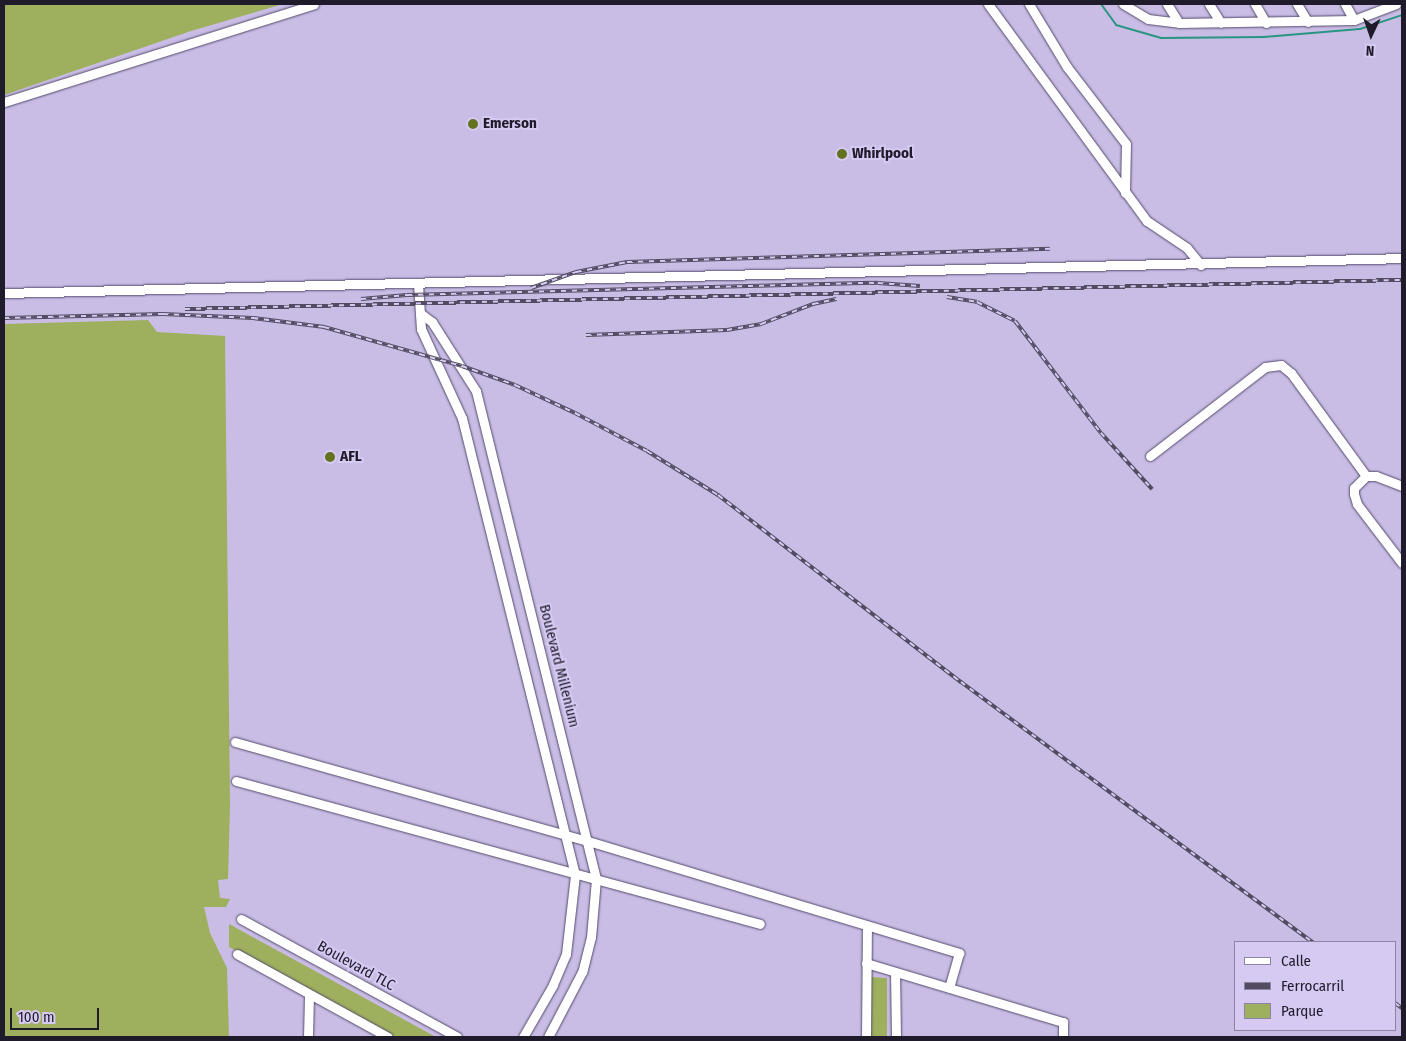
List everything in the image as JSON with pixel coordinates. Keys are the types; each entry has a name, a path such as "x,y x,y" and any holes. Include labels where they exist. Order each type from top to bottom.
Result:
{"street":[{"path":"4,102 314,4"},
{"path":"988,4 1147,221 1186,248 1201,265"},
{"path":"1029,4 1067,67 1126,144 1125,193"},
{"path":"1123,4 1148,19 1179,23 1354,20 1396,4"},
{"path":"1167,4 1179,23"},
{"path":"1209,4 1221,23"},
{"path":"1255,4 1266,23"},
{"path":"1297,4 1308,22"},
{"path":"1345,4 1354,20"},
{"path":"4,293 1201,265 1402,258"},
{"path":"418,284 423,332 462,418 575,875 566,954 554,985 523,1037"},
{"name":"Boulevard Millenium","path":"420,313 432,322 475,387 596,878 591,937 582,972 548,1037"},
{"path":"1150,456 1265,367 1281,365 1291,373 1363,478"},
{"path":"1402,486 1376,476 1363,478 1354,488 1357,504 1402,563"},
{"path":"235,742 588,841 959,953 949,988"},
{"path":"236,781 760,924"},
{"name":"Boulevard TLC","path":"241,919 457,1037"},
{"path":"866,1037 867,926"},
{"path":"237,954 388,1037"},
{"path":"866,963 1063,1022 1063,1037"},
{"path":"895,972 896,1037"},
{"path":"308,1037 309,995"}],"green space":[{"path":"4,4 283,4 191,31 4,95"},
{"path":"148,320 157,332 225,336 230,805 228,879 218,880 220,898 230,899 226,907 204,907 210,933 227,968 229,1037 4,1037 4,324"},
{"path":"229,924 436,1037 395,1037 229,947"},
{"path":"870,977 887,978 887,1037 869,1037"}],"waterway":[{"path":"1101,4 1116,25 1161,38 1264,37 1360,29 1402,15"}],"railway":[{"path":"531,288 576,272 627,262 1050,249"},
{"path":"185,309 1402,280"},
{"path":"361,299 407,295 878,283 920,286"},
{"path":"947,297 977,302 1015,321 1101,433 1152,489"},
{"path":"586,335 727,330 761,324 813,304 836,299"},
{"path":"4,318 163,314 253,318 324,327 462,366 515,385 575,413 647,451 718,495 961,682 1312,941"},
{"path":"1396,1004 1402,1008"}],"place":[{"name":"Emerson","path":"473,124"},
{"name":"Whirlpool","path":"842,154"},
{"name":"AFL","path":"330,457"}]}
